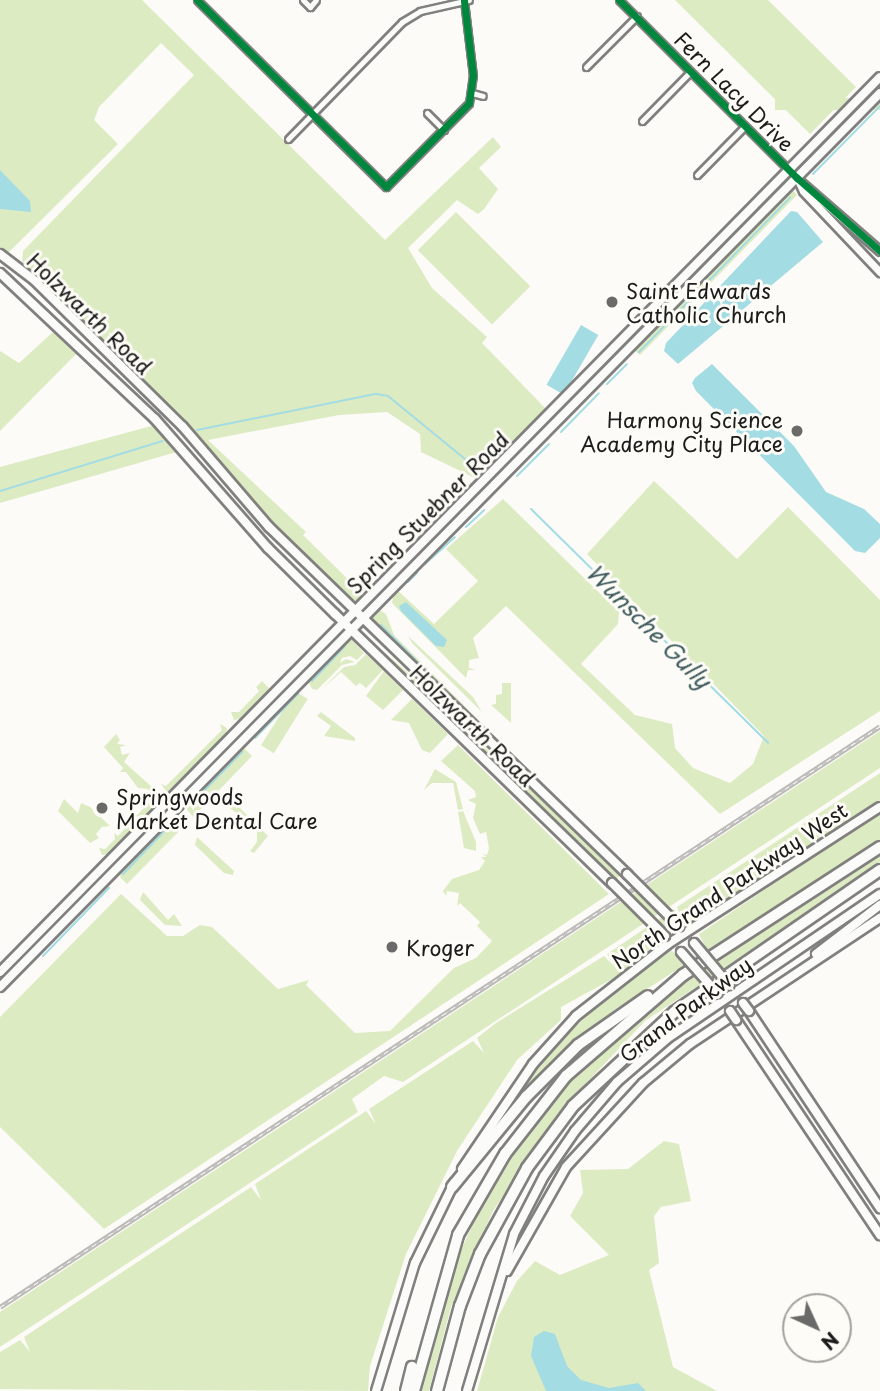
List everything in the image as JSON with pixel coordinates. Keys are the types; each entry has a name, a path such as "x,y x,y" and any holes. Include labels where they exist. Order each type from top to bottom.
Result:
{"highway":[{"path":"452,1187 526,1097 578,1045 624,1010 683,975 880,847"},
{"path":"437,1391 460,1306 480,1254 527,1168 573,1106 674,1012 880,870"},
{"path":"414,1391 431,1320 458,1235 505,1154 566,1076 683,975"},
{"path":"406,1391 420,1334 431,1320"}],"main road":[{"name":"Spring Stuebner Road","path":"0,972 342,621 553,411 880,77"},
{"name":"Spring Stuebner Road","path":"0,987 880,93"},
{"path":"718,243 726,251"},
{"name":"Holzwarth Road","path":"0,254 34,281 174,418 238,490 353,610 686,933 749,1011 880,1208"},
{"name":"Holzwarth Road","path":"0,273 155,419 226,500 342,621 681,952 730,1011 880,1235"},
{"path":"620,342 628,350"},
{"path":"553,411 561,419"},
{"path":"226,500 238,490"},
{"name":"North Grand Parkway West","path":"376,1391 415,1263 482,1133 533,1064 576,1016 668,939 686,933 880,807"},
{"path":"104,865 109,875"},
{"name":"Grand Parkway","path":"493,1298 514,1234 544,1176 575,1131 636,1066 732,988 880,894"},
{"path":"767,992 880,905"},
{"path":"467,1391 493,1298 528,1227 599,1127 690,1044 880,918"}],"street":[{"path":"197,0 386,187 462,113 472,93 464,0"},
{"path":"303,0 310,6 316,0"},
{"path":"288,139 402,22 420,10 469,0"},
{"name":"Fern Lacy Drive","path":"619,0 689,73 797,178"},
{"path":"586,67 637,16"},
{"path":"642,121 689,73"},
{"path":"472,93 483,96"},
{"path":"427,113 444,131"},
{"path":"697,175 744,127"},
{"path":"797,178 880,251"},
{"path":"797,178 803,191 880,272"}],"green space":[{"path":"0,0 142,0 385,240 493,137 501,147 479,168 498,189 484,209 478,214 457,200 408,248 432,288 487,337 482,343 547,410 481,481 421,452 420,434 387,412 339,415 208,440 306,532 303,535 364,595 358,600 349,600 283,535 188,427 22,266 23,251 194,75 161,43 99,107 94,120 118,144 8,253 0,249"},
{"path":"675,0 768,0 856,87 810,134"},
{"path":"775,98 880,98 880,110 775,110"},
{"path":"793,190 797,195 640,355 634,350"},
{"path":"456,212 530,286 492,324 418,250"},
{"path":"53,332 63,335 79,351 0,431 0,351 19,363"},
{"path":"155,425 180,451 0,503 0,467"},
{"path":"654,481 737,559 788,507 880,600 880,711 720,814 506,606 473,638 479,658 469,660 469,668 476,670 468,670 466,678 392,603 395,588 434,624 478,581 446,549 503,499 619,612 618,624 581,664 635,715 672,724 675,748 693,768 730,783 753,764 764,736 587,554"},
{"path":"378,609 386,614 394,635 575,817 374,626 380,625 372,623 371,616"},
{"path":"361,632 437,698 458,724 453,723"},
{"path":"408,636 473,697 482,712 412,643"},
{"path":"350,638 364,653 357,660 350,656 342,658 340,663 346,659 355,662 342,665 317,690 312,689 307,679"},
{"path":"366,654 383,670 366,688 360,683 356,686 341,672 322,689 344,667 355,665"},
{"path":"384,671 403,690 383,710 366,696"},
{"path":"262,681 271,690 244,718 234,720 231,712 239,712 259,691 256,687"},
{"path":"502,683 511,683 511,723 491,705 496,704 496,695 502,694"},
{"path":"295,691 308,699 274,753 261,745"},
{"path":"412,699 448,734 430,753 422,750 409,723 391,720"},
{"path":"321,712 355,738 355,741 324,736 331,726 317,716"},
{"path":"220,724 227,728 226,736 167,792 161,784 166,786 222,730"},
{"path":"880,731 880,768 403,1082 384,1076 352,1099 358,1112 0,1347 0,1312"},
{"path":"116,734 120,740 117,744 126,745 120,747 122,755 130,753 124,762 163,797 143,821 133,813 137,815 154,798 148,789 138,788 126,772 120,772 123,768 104,747"},
{"path":"470,735 523,779 622,874 615,879 472,744"},
{"path":"458,745 609,894 104,1229 0,1127 0,1017 121,894 167,936 183,936 200,925 212,927 278,989 309,980 306,985 355,1033 390,1031 454,968 476,958 492,941 477,926 480,922 460,903 457,906 459,893 447,891 446,896 443,891 452,879 479,870 485,861 481,857 487,857 482,854 487,855 489,848 486,832 480,834 473,818 476,804 468,800 476,797 475,791 441,761"},
{"path":"244,748 252,756 193,817 185,807 187,801"},
{"path":"435,769 456,782 463,809 458,810 453,783 432,783 424,790"},
{"path":"880,773 880,803 692,922 682,922 616,977 561,1007 561,1020 517,1060 457,1151 406,1254 370,1366 368,1391 0,1389 0,1352 20,1340 30,1352 24,1337 251,1187 261,1200 255,1184 366,1111 376,1124 369,1109 473,1041 484,1053 477,1038 496,1023 604,956 614,966 607,954 674,909 682,921 677,907"},
{"path":"64,799 78,813 81,803 90,807 110,826 102,827 96,834 99,838 90,843 58,811"},
{"path":"232,800 268,836 254,853 250,851 257,842 257,830 230,808"},
{"path":"463,811 476,842 476,851 464,848 458,812"},
{"path":"880,812 880,840 614,1010 547,1069 495,1125 552,1048 623,983 670,949 685,963 706,948 699,934"},
{"path":"173,816 186,824 127,884 120,877 121,868"},
{"path":"130,823 134,830 111,853 102,855 99,848 105,849 115,839 114,833 118,836"},
{"path":"197,837 234,871 233,875 224,873 195,845"},
{"path":"880,852 880,865 645,1021 559,1112 493,1211 451,1307 429,1391 417,1391 453,1268 473,1224 517,1149 567,1085 667,993"},
{"path":"143,892 168,920 174,914 182,926 165,925 140,900"},
{"path":"664,1141 679,1144 691,1201 661,1207 654,1216 659,1263 649,1270 673,1367 717,1391 477,1391 498,1317 517,1281 535,1261 560,1275 609,1255 570,1216 583,1193 580,1170 628,1169"}],"water":[{"path":"0,170 30,201 31,212 0,209"},
{"path":"791,211 797,212 823,242 678,364 664,351 666,343"},
{"path":"581,325 598,335 564,395 546,385"},
{"path":"712,364 794,446 826,492 864,509 880,524 880,538 865,553 855,551 696,391 692,383"},
{"path":"406,602 447,640 444,647 436,646 401,611 399,606"},
{"path":"544,1331 555,1334 567,1366 581,1380 609,1388 638,1383 646,1391 546,1391 531,1356 534,1337"}],"waterway":[{"path":"813,174 880,106"},
{"path":"639,352 790,198"},
{"path":"607,384 627,364"},
{"path":"561,432 599,393"},
{"name":"Wunsche Gully","path":"197,430 376,394 388,396 481,472"},
{"name":"Wunsche Gully","path":"0,491 163,441"},
{"path":"517,476 549,444"},
{"name":"Wunsche Gully","path":"531,509 768,743"},
{"path":"466,527 484,510"},
{"path":"425,564 455,537"},
{"path":"408,582 417,573"},
{"path":"381,625 496,742"},
{"path":"312,681 344,647"},
{"path":"255,738 298,694"},
{"path":"189,806 242,752"},
{"path":"123,874 175,820"},
{"path":"43,956 109,888"}],"railway":[{"path":"0,1307 880,726"}],"cycle path":[{"path":"197,0 386,187 469,103 473,76 464,0"},
{"path":"619,0 797,178 880,251"}],"place":[{"name":"Saint Edwards Catholic Church","path":"612,302"},
{"name":"Harmony Science Academy City Place","path":"797,431"},
{"name":"Springwoods Market Dental Care","path":"102,808"},
{"name":"Kroger","path":"392,947"}]}
